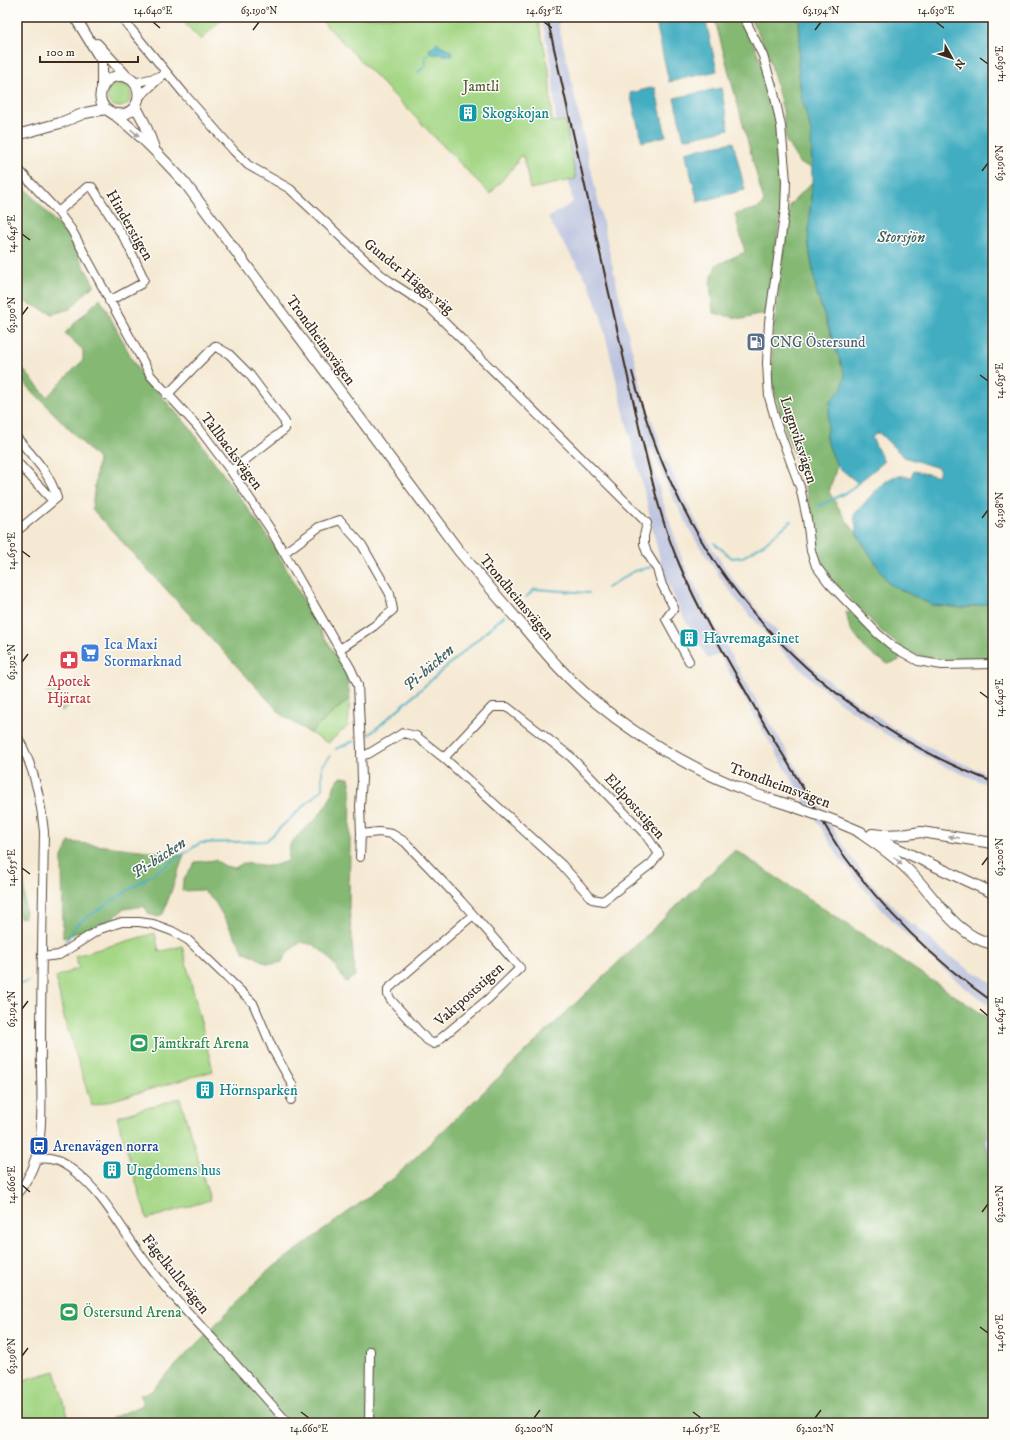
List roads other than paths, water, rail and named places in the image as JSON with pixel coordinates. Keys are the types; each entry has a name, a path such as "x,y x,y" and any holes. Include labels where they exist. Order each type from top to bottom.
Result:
{"main road":[{"path":"77,20 138,89 137,102 126,114 115,114 106,109 101,102 102,61 77,20"},
{"path":"85,112 107,81 114,77 121,76 131,80"},
{"name":"Trondheimsvägen","path":"137,102 156,152"},
{"path":"17,135 60,123 85,112 106,109"},
{"name":"Trondheimsvägen","path":"115,114 156,152 185,183 225,234 309,350 459,551 560,669 592,700 612,716 649,740 682,760 722,780 749,792 835,821 859,831 993,893"},
{"path":"859,831 883,835 921,832 993,843"},
{"path":"859,831 889,853 914,876 946,914 971,935 993,944"}],"street":[{"name":"Gunder Häggs väg","path":"122,17 166,72 234,151 248,165 290,189 380,274 429,307 647,523 644,544 674,608 666,619 689,661"},
{"name":"Lugnviksvägen","path":"744,17 763,56 774,93 781,126 786,181 785,209 769,322 767,363 769,397 777,425 800,487 807,519 811,551 816,566 829,583 878,634 895,648 918,661 942,665 993,664"},
{"path":"137,102 159,77 166,72"},
{"path":"131,80 159,77"},
{"name":"Tallbacksvägen","path":"17,168 58,212 71,229 151,376 198,427 231,471 269,527 352,669 358,685 364,755 360,806 360,857"},
{"name":"Hinderstigen","path":"58,212 87,187 92,187 126,241 144,279 141,284 109,301"},
{"path":"167,395 215,346 229,354 250,375 285,422 285,429 231,471"},
{"path":"17,438 45,471 53,486 57,498 17,531"},
{"path":"17,462 51,502"},
{"path":"284,553 319,527 340,520 362,545 390,594 393,610 374,626 340,649"},
{"name":"Eldpoststigen","path":"364,755 403,733 416,736 444,758 562,865 592,899 603,901 651,864 659,854 645,834 571,757 507,707 492,706 444,758"},
{"path":"17,736 23,746 36,779 44,832 40,1050 42,1125 36,1159 24,1185 17,1194"},
{"name":"Vaktpoststigen","path":"361,834 379,832 392,834 405,842 461,901 520,968 488,999 434,1044 427,1040 392,1000 388,995 388,989 473,915"},
{"path":"42,957 59,955 100,929 122,922 154,924 172,930 188,940 253,1003 273,1050 292,1084 294,1094 291,1100"},
{"name":"Fågelkullevägen","path":"36,1159 47,1157 60,1161 75,1171 100,1196 148,1266 288,1423"},
{"path":"369,1423 370,1352"}],"water":[{"path":"705,17 717,71 669,82 655,18"},
{"name":"Storsjön","path":"799,17 993,17 993,603 964,608 932,605 889,584 857,534 854,515 872,494 888,480 898,476 911,477 914,471 937,476 940,471 938,468 904,457 879,433 874,435 872,438 884,462 858,483 837,466 826,439 830,402 842,388 845,375 817,294 808,242 812,182 811,131 801,96 798,64 800,36"},
{"path":"437,42 449,49 452,56 435,55 429,52"},
{"path":"655,87 666,136 642,142 630,93"},
{"path":"721,88 729,129 684,139 674,98"},
{"path":"733,142 745,190 698,202 685,152"}],"waterway":[{"path":"426,64 425,57 431,53"},
{"path":"418,72 425,66"},
{"name":"Pi-bäcken","path":"819,506 849,491 858,483"},
{"name":"Pi-bäcken","path":"714,543 732,558 743,557 765,543 791,521"},
{"name":"Pi-bäcken","path":"607,588 634,571 652,567"},
{"name":"Pi-bäcken","path":"526,597 535,589 589,593"},
{"name":"Pi-bäcken","path":"367,736 504,616"},
{"name":"Pi-bäcken","path":"336,749 354,741"},
{"name":"Pi-bäcken","path":"66,941 77,924 200,843 266,841 322,789 322,766 330,756"},
{"name":"Pi-bäcken","path":"17,985 28,982"}],"railway":[{"path":"547,17 648,465 667,533 688,584 755,708 842,853 875,895 911,934 951,969 993,1002"},
{"path":"632,372 650,431 674,489 700,538 731,584 766,627 805,666 848,702 893,733 942,760 993,782"}],"place":[{"name":"Skogskojan","path":"468,113"},
{"name":"CNG Östersund","path":"756,342"},
{"name":"Havremagasinet","path":"689,638"},
{"name":"Ica Maxi Stormarknad","path":"90,653"},
{"name":"Apotek Hjärtat","path":"69,660"},
{"name":"Jämtkraft Arena","path":"139,1043"},
{"name":"Hörnsparken","path":"205,1090"},
{"name":"Arenavägen norra","path":"39,1146"},
{"name":"Ungdomens hus","path":"112,1170"},
{"name":"Östersund Arena","path":"69,1312"}],"park label":[{"name":"Jamtli","path":"481,86"}]}
